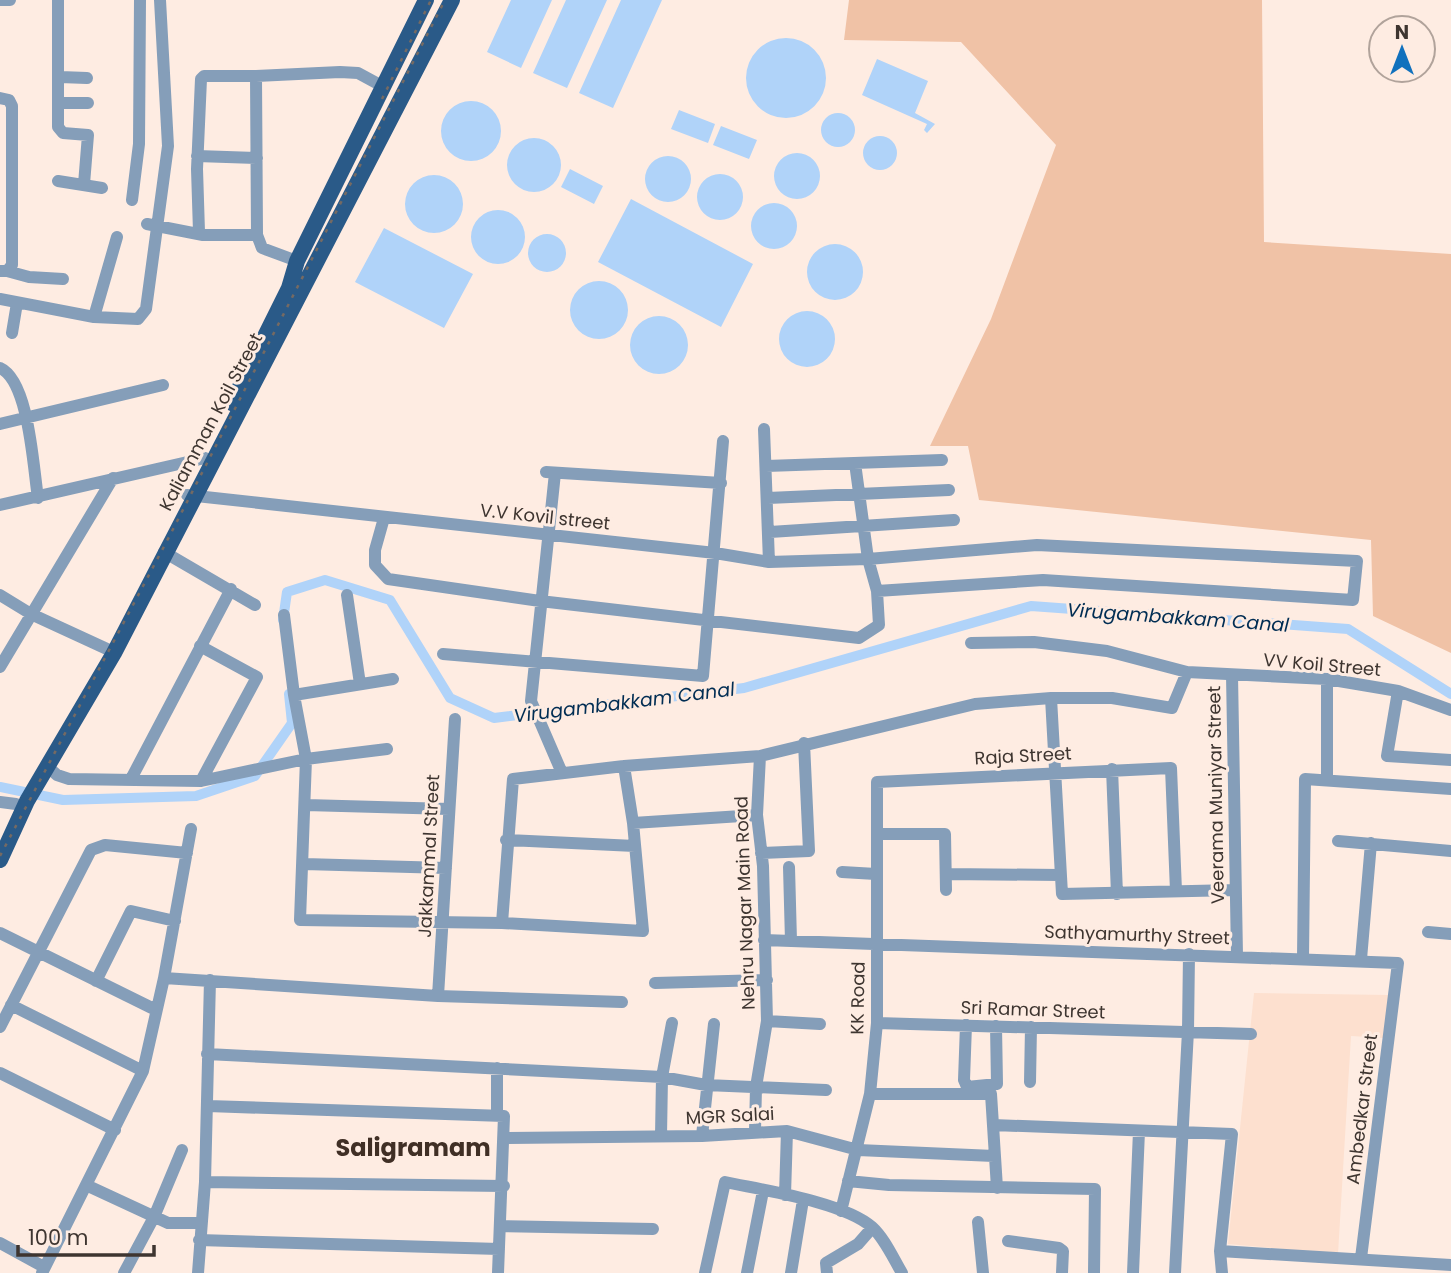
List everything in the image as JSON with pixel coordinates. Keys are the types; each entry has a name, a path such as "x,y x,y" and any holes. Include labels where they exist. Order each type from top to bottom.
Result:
{"main road":[{"name":"Kaliamman Koil Street","path":"80,704 114,653 164,552 205,458 289,288 297,261 426,0"},
{"name":"Kaliamman Koil Street","path":"0,841 16,801 44,769 80,704 452,0"},
{"name":"Kaliamman Koil Street","path":"0,860 16,801"}],"street":[{"path":"0,0 10,0"},
{"path":"58,0 58,130 88,135 84,184"},
{"path":"132,200 139,144 140,0"},
{"path":"0,299 94,317 138,318 142,315 149,301 153,225 169,146 160,0"},
{"path":"199,232 197,156 202,78 358,73 382,86"},
{"path":"256,76 257,235 262,248 297,261"},
{"path":"60,77 87,78"},
{"path":"3,271 12,265 6,235 6,163 12,106 4,99"},
{"path":"59,103 88,103"},
{"path":"197,156 257,158"},
{"path":"58,181 103,188"},
{"path":"153,225 199,232 203,235 257,235"},
{"path":"94,317 117,237"},
{"path":"3,271 29,277 63,279"},
{"path":"12,333 17,303"},
{"path":"0,368 16,380 26,420 38,498"},
{"path":"0,424 26,420 163,385"},
{"path":"764,429 770,532 769,562"},
{"path":"443,654 703,676 723,441"},
{"path":"0,505 205,458"},
{"path":"766,466 942,460"},
{"path":"384,518 375,550 375,565 388,579 540,601 859,638 879,625 877,591 868,559 855,463"},
{"path":"562,773 531,701 548,535 551,472 721,483"},
{"path":"0,667 113,478"},
{"path":"768,498 949,490"},
{"name":"V.V Kovil street","path":"191,495 715,553 769,562 868,559 1037,545 1357,561 1353,600 1043,580 877,591"},
{"path":"770,532 954,520"},
{"path":"164,552 255,605"},
{"path":"131,779 231,589"},
{"path":"347,594 360,684"},
{"path":"0,595 31,614 107,649"},
{"path":"284,615 293,695 306,759 300,920 502,923 643,931 633,823 624,766"},
{"name":"VV Koil Street","path":"971,643 1034,642 1107,651 1187,672 1327,679 1398,691 1451,710"},
{"path":"200,646 257,677 201,781"},
{"path":"502,923 506,840 513,779 624,766 760,756 804,743 964,706 1051,698 1112,698 1172,708 1187,672"},
{"name":"Veerama Muniyar Street","path":"1232,675 1237,955"},
{"path":"293,695 393,679"},
{"path":"1327,679 1327,779"},
{"path":"1398,691 1387,756 1451,760"},
{"path":"1051,698 1062,894 1235,890"},
{"name":"Jakkammal Street","path":"438,996 455,719"},
{"path":"761,853 809,850 804,743"},
{"path":"44,769 69,779 201,781 306,759 387,749"},
{"name":"Nehru Nagar Main Road","path":"755,1131 756,1087 767,1021 761,853 757,815 760,756"},
{"name":"Raja Street","path":"877,782 1053,771 1171,768 1176,891"},
{"path":"1112,769 1117,894"},
{"path":"1303,958 1305,779 1451,789"},
{"name":"KK Road","path":"841,1211 870,1094 877,1023 877,782"},
{"path":"306,805 449,809"},
{"path":"633,823 757,815"},
{"path":"0,1243 43,1270 116,1130 143,1071 164,978 191,829"},
{"path":"877,834 945,834 946,890"},
{"path":"506,840 635,846"},
{"path":"1338,841 1451,851"},
{"path":"1361,959 1371,844"},
{"path":"0,1027 86,855 97,846 105,845 187,853"},
{"path":"304,864 446,868"},
{"path":"789,867 791,941"},
{"path":"842,873 876,874"},
{"path":"946,874 1060,875"},
{"path":"96,981 131,911 175,921"},
{"path":"1428,932 1451,934"},
{"path":"0,933 156,1010"},
{"name":"Sathyamurthy Street","path":"764,940 1361,959 1398,963"},
{"path":"1175,1273 1188,1031 1189,954"},
{"name":"Ambedkar Street","path":"1361,1258 1398,963"},
{"path":"164,978 438,996 622,1002"},
{"path":"198,1273 205,1182 210,980"},
{"path":"655,983 767,980"},
{"path":"11,1005 143,1071"},
{"path":"767,1021 820,1024"},
{"path":"661,1136 662,1077 673,1023"},
{"name":"Sri Ramar Street","path":"877,1023 1251,1034"},
{"path":"702,1136 714,1024"},
{"path":"966,1025 964,1080 967,1087 997,1084 996,1026"},
{"path":"1030,1082 1031,1027"},
{"path":"207,1054 662,1077 706,1085 826,1090"},
{"path":"497,1068 497,1116"},
{"path":"0,1073 116,1130"},
{"path":"870,1094 991,1094 999,1187"},
{"path":"208,1106 504,1116 506,1138 498,1273"},
{"path":"993,1125 1232,1134 1220,1251 1222,1273"},
{"path":"785,1195 787,1131"},
{"name":"MGR Salai","path":"506,1138 702,1136 787,1131 858,1150 995,1156"},
{"path":"1133,1273 1139,1131"},
{"path":"124,1273 154,1217 182,1150"},
{"path":"848,1181 1095,1189 1094,1273"},
{"path":"205,1182 503,1186"},
{"path":"705,1273 725,1182 841,1211 872,1227 902,1273"},
{"path":"86,1185 168,1223 201,1223"},
{"path":"747,1273 763,1191"},
{"path":"791,1273 803,1200"},
{"path":"978,1222 983,1273"},
{"path":"501,1226 653,1229"},
{"path":"827,1273 826,1263 858,1244 872,1227"},
{"path":"199,1240 499,1249"},
{"path":"1009,1241 1059,1248 1063,1251 1062,1273"},
{"path":"1220,1251 1361,1258 1390,1267 1451,1265"}],"shaded area":[{"path":"849,0 1262,0 1264,242 1451,254 1451,653 1373,616 1371,540 979,500 968,446 930,446 991,319 1056,145 961,42 844,40"},
{"path":"1254,993 1389,995 1383,1038 1351,1036 1338,1254 1228,1244"}],"water":[{"path":"511,0 552,0 521,68 487,52"},
{"path":"566,0 607,0 567,88 533,73"},
{"path":"621,0 662,0 613,108 579,93"},
{"path":"786,38 801,41 814,50 823,63 826,78 823,93 814,106 801,115 786,118 771,115 758,106 749,93 746,78 749,63 758,50 771,41"},
{"path":"877,59 928,81 915,113 935,124 927,133 924,130 927,124 862,95"},
{"path":"471,101 488,106 496,114 501,131 496,148 488,156 471,161 454,156 446,148 441,131 446,114 454,106"},
{"path":"679,110 715,124 708,143 671,129"},
{"path":"838,113 850,118 855,130 850,142 838,147 826,142 821,130 826,118"},
{"path":"721,126 757,140 749,159 713,145"},
{"path":"880,136 892,141 897,153 892,165 880,170 868,165 863,153 868,141"},
{"path":"534,138 553,146 561,165 553,184 534,192 515,184 507,165 515,146"},
{"path":"797,153 813,160 820,176 813,192 797,199 781,192 774,176 781,160"},
{"path":"668,156 684,163 691,179 684,195 668,202 652,195 645,179 652,163"},
{"path":"570,169 603,186 594,204 561,187"},
{"path":"720,174 736,181 743,197 736,213 720,220 704,213 697,197 704,181"},
{"path":"434,175 445,177 458,188 463,204 461,215 450,228 434,233 423,231 410,220 405,204 407,193 418,180"},
{"path":"631,199 753,264 721,327 598,262"},
{"path":"774,203 790,210 797,226 790,242 774,249 758,242 751,226 758,210"},
{"path":"498,210 517,218 525,237 517,256 498,264 479,256 471,237 479,218"},
{"path":"384,228 473,274 444,328 355,282"},
{"path":"547,234 560,240 566,253 560,266 547,272 534,266 528,253 534,240"},
{"path":"835,244 846,246 855,252 861,261 861,283 855,292 846,298 835,300 824,298 815,292 809,283 807,272 809,261 815,252 824,246"},
{"path":"599,281 610,283 623,294 628,310 626,321 615,334 599,339 588,337 575,326 570,310 572,299 583,286"},
{"path":"807,311 818,313 827,319 833,328 833,350 827,359 818,365 807,367 796,365 787,359 781,350 779,339 781,328 787,319 796,313"},
{"path":"659,316 670,318 683,329 688,345 686,356 675,369 659,374 648,372 635,361 630,345 632,334 643,321"}],"waterway":[{"name":"Virugambakkam Canal","path":"283,620 287,592 325,580 390,600 450,698 494,718 744,688 1031,606 1348,629 1451,694"},
{"name":"Virugambakkam Canal","path":"0,787 63,800 196,796 255,776 292,723 289,694"}],"railway":[{"path":"382,99 431,0"},
{"path":"0,856 169,537 445,0"}],"district":[{"name":"Saligramam","path":"413,1148"}]}
